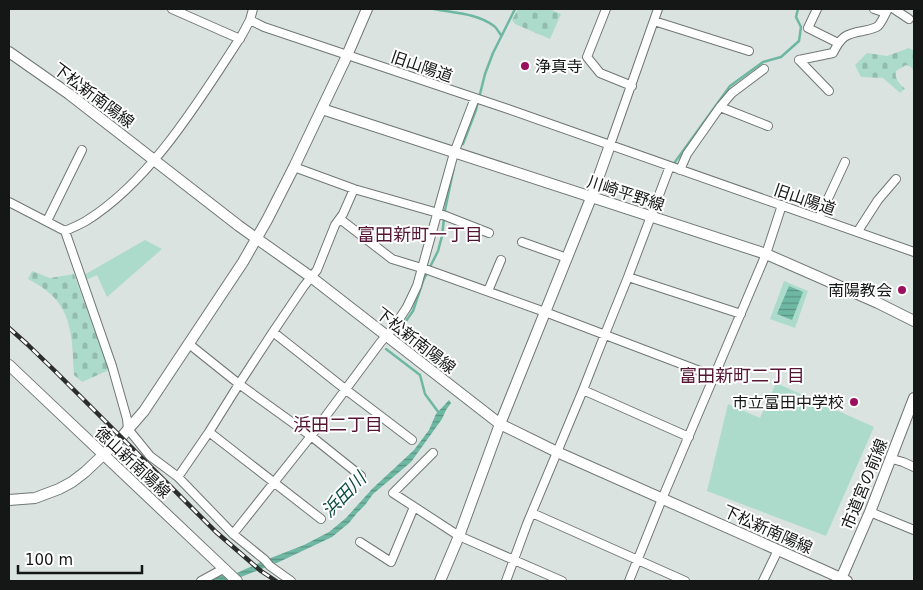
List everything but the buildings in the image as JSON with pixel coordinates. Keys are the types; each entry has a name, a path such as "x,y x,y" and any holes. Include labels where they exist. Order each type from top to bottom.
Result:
{"street":[{"path":"172,9 240,39"},
{"path":"65,232 105,208 139,177 183,122 240,39 250,20 253,9"},
{"path":"9,500 35,498 59,490 72,482 103,455 144,411 239,269 267,220 322,109 367,9"},
{"path":"606,9 587,57 600,73 632,86"},
{"path":"440,581 459,536 500,424 591,198 658,9"},
{"path":"817,9 808,28 838,43"},
{"path":"829,91 799,60 833,53 844,36 877,26 887,11 874,9"},
{"path":"894,9 908,19"},
{"name":"旧山陽道","path":"250,20 264,27 475,98 914,252"},
{"path":"654,21 749,51"},
{"name":"下松新南陽線","path":"9,52 69,94 256,238 311,277 500,424 556,452 843,580"},
{"path":"680,170 688,154 720,107 732,93 764,69"},
{"path":"233,534 311,436 386,335 394,328 407,307 425,269 454,153 475,98"},
{"path":"720,107 768,126"},
{"name":"川崎平野線","path":"322,109 766,254 878,303 914,321"},
{"path":"46,221 82,150"},
{"path":"819,218 845,162"},
{"path":"506,581 556,452 628,277 670,166"},
{"path":"294,167 354,189 438,213 489,233"},
{"path":"858,231 878,200 896,179"},
{"path":"178,476 209,432 273,332 317,270 335,225 344,214 354,189"},
{"path":"9,202 65,232 112,366 128,429 150,456 178,476 233,534 291,581"},
{"path":"629,581 713,376 766,254 782,205"},
{"path":"340,219 392,259 488,291 713,376"},
{"path":"522,242 567,258"},
{"path":"488,291 501,260"},
{"path":"628,277 740,314"},
{"path":"273,332 345,390 412,440"},
{"path":"189,344 361,476"},
{"name":"徳山新南陽線","path":"9,365 236,581"},
{"path":"583,390 689,437"},
{"name":"市道宮の前線","path":"843,580 912,409 914,398"},
{"path":"209,432 320,519"},
{"path":"433,453 393,493 459,536 562,581"},
{"path":"892,458 914,467"},
{"path":"360,542 391,562 414,507"},
{"path":"870,512 914,530"},
{"path":"532,513 685,581"},
{"path":"763,581 778,550"},
{"path":"200,581 225,570"}],"green space":[{"path":"518,9 550,9 561,14 550,39 515,24 512,20"},
{"path":"909,48 914,51 914,71 906,65 896,71 899,83 905,89 900,93 883,78 861,77 855,65 867,53 887,56"},
{"path":"145,240 162,249 107,297 97,275 86,280 84,275"},
{"path":"32,271 50,278 74,274 109,370 82,382 74,375 72,341 63,310 44,288 28,279"},
{"path":"784,281 808,291 795,328 770,319"},
{"path":"776,383 874,427 826,536 707,491 728,404 760,418"}],"shaded area":[{"path":"789,286 803,292 792,320 777,314"},
{"path":"449,400 451,403 442,419 411,462 373,494 349,523 332,537 279,562 231,581 209,581 218,576 237,573 304,545 329,532 346,518 372,489 414,450 429,430 436,414"}],"waterway":[{"path":"434,9 480,18 494,26 501,35"},
{"path":"463,144 476,110 485,74 493,53 515,9"},
{"path":"675,162 730,86 763,62 781,57 799,41 801,27 796,17 798,9"},
{"path":"399,331 413,311 423,281 438,251 454,167"},
{"path":"386,349 420,375 425,394 439,413"}],"railway":[{"path":"9,328 56,372 216,532 261,571 276,581"}],"place":[{"name":"浄真寺","path":"525,66"},
{"name":"南陽教会","path":"902,290"},
{"name":"市立富田中学校","path":"854,402"}],"district":[{"name":"富田新町一丁目","path":"420,235"},
{"name":"富田新町二丁目","path":"742,376"},
{"name":"浜田二丁目","path":"338,425"}],"water label":[{"name":"浜田川","path":"344,495"}]}
